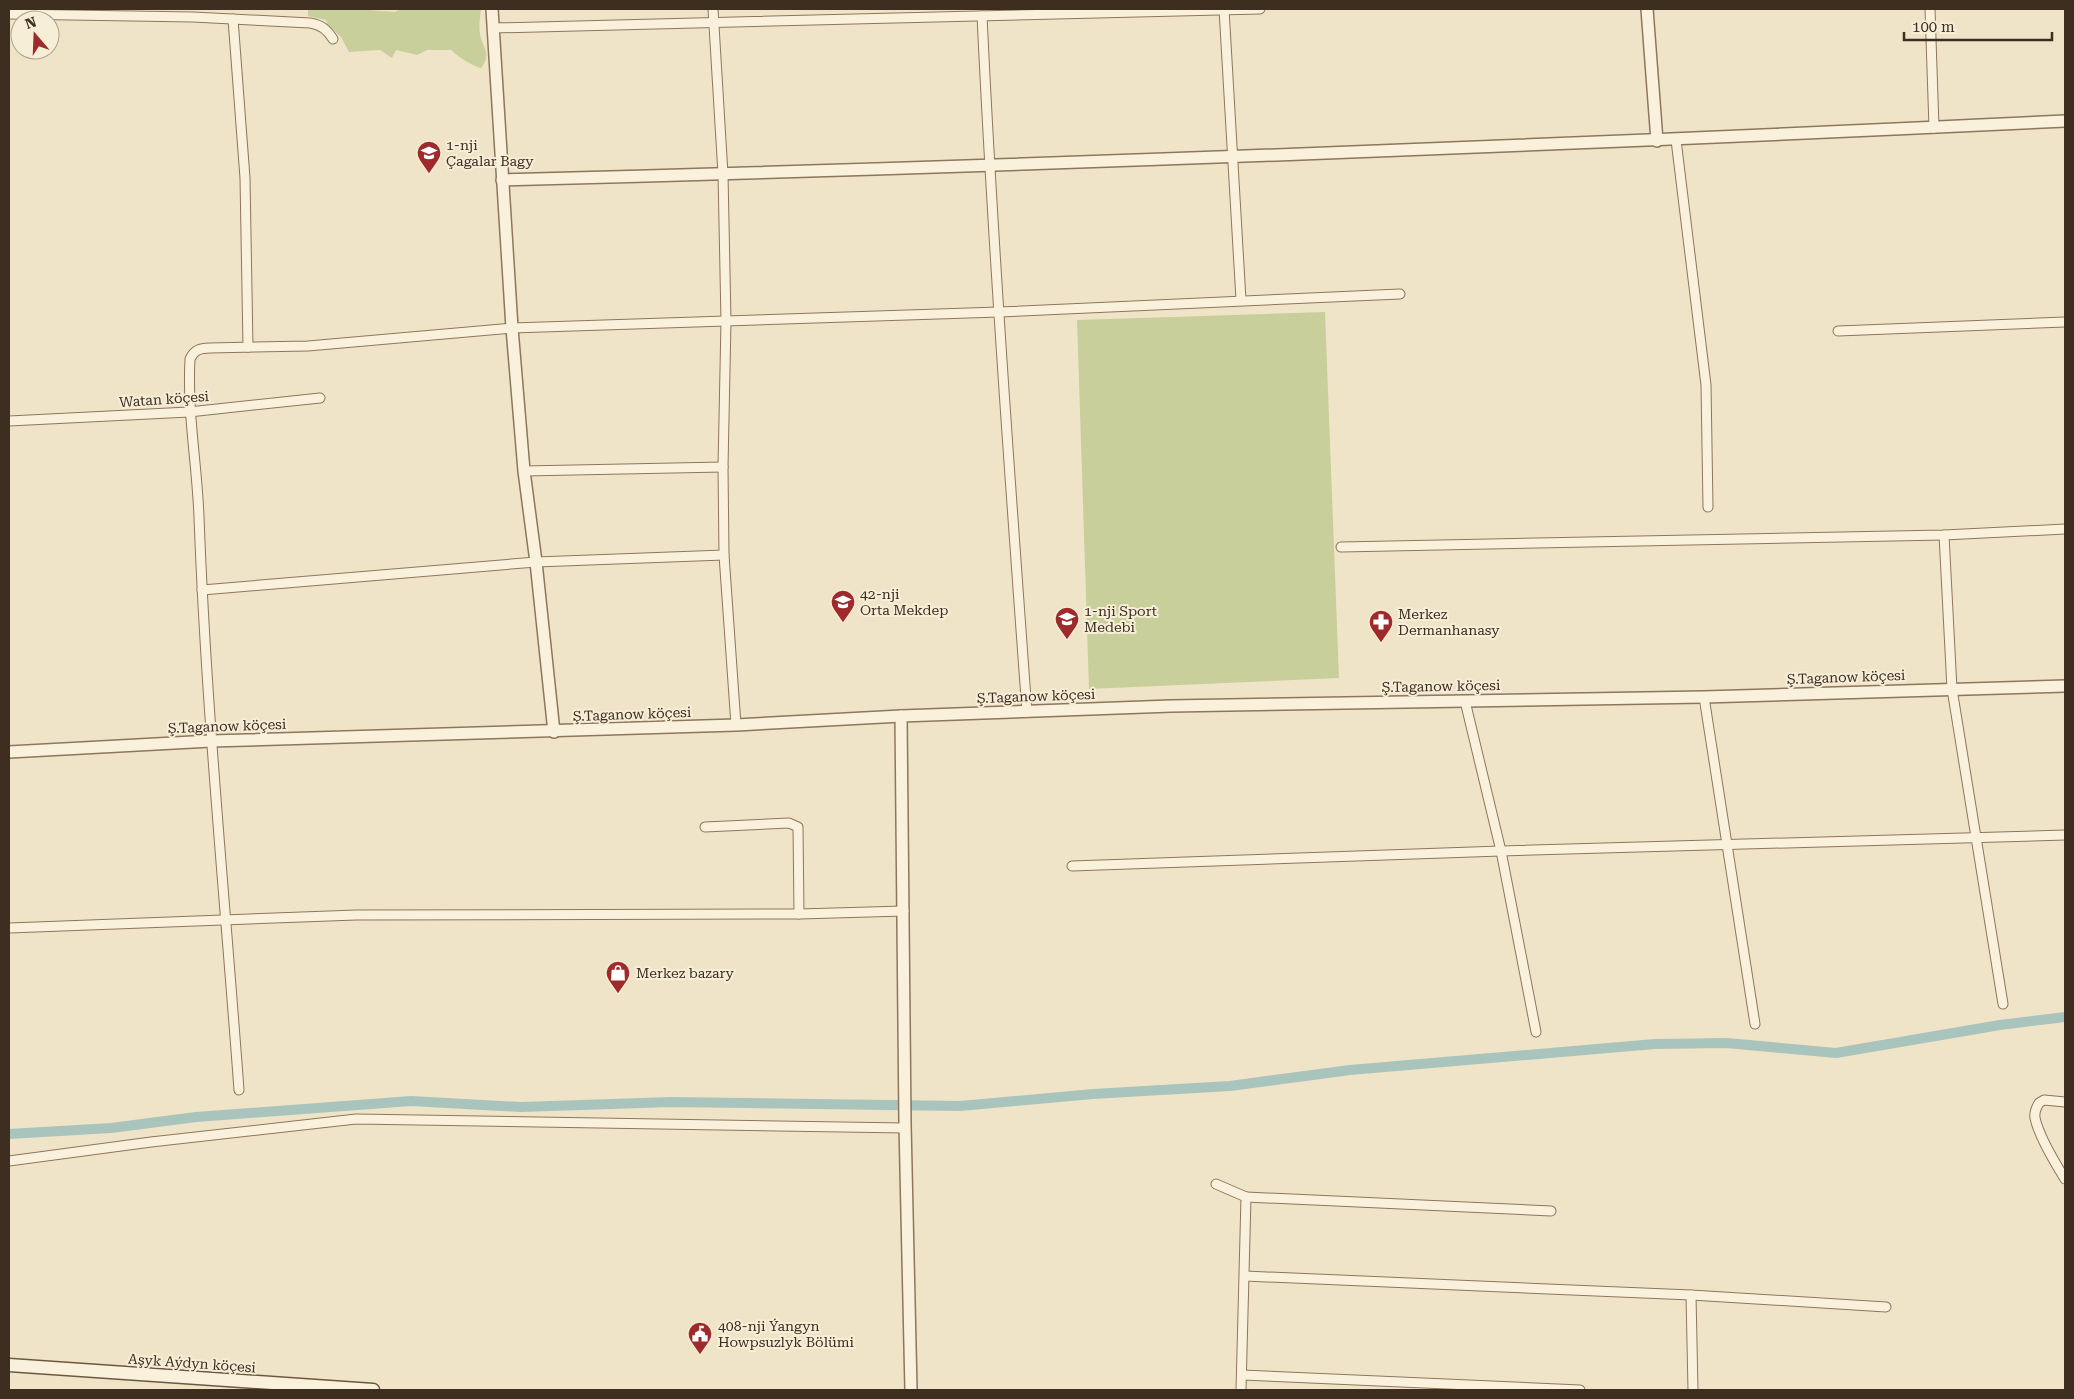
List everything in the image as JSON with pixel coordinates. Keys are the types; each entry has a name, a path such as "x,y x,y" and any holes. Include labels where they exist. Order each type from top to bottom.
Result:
{"main road":[{"name":"Aşyk Aýdyn köçesi","path":"9,1365 373,1390"}],"street":[{"path":"492,9 512,328 524,471 536,562 554,732"},
{"path":"713,9 723,174 726,321 723,468 724,554 736,726"},
{"path":"494,28 1260,9"},
{"path":"1647,9 1658,141"},
{"path":"1930,9 1934,128"},
{"path":"1224,10 1241,300"},
{"path":"9,14 179,13 319,25 327,30 334,39"},
{"path":"982,16 989,166 1005,421 1027,712"},
{"path":"233,19 245,178 248,347"},
{"path":"502,180 989,166 1658,141 2065,122"},
{"path":"1676,140 1706,385 1708,507"},
{"path":"239,1090 211,741 198,499 189,412 190,358 192,353 203,348 317,345 512,328 999,312 1400,294"},
{"path":"1838,331 2065,322"},
{"name":"Watan köçesi","path":"9,421 189,412 320,398"},
{"path":"524,471 723,468"},
{"path":"1341,547 1944,534 2065,529"},
{"path":"1944,534 1952,689 2003,1004"},
{"path":"202,590 536,562 724,554"},
{"name":"Ş.Taganow köçesi","path":"9,752 211,741 736,726 901,716 1171,706 1704,697 2065,686"},
{"path":"1704,697 1755,1024"},
{"path":"1465,701 1501,850 1536,1032"},
{"path":"901,716 905,1126 911,1390"},
{"path":"705,826 790,823 798,827 799,914"},
{"path":"1072,866 1501,850 1976,839 2065,835"},
{"path":"9,928 356,915 904,912"},
{"path":"2065,1102 2044,1100 2039,1103 2035,1110 2035,1118 2039,1128 2056,1165 2065,1179"},
{"path":"9,1161 151,1142 356,1120 905,1126"},
{"path":"1216,1184 1246,1197 1550,1211"},
{"path":"1241,1390 1246,1197"},
{"path":"1245,1276 1691,1295 1886,1307"},
{"path":"1691,1295 1693,1390"},
{"path":"1242,1375 1580,1390"}],"green space":[{"path":"308,9 356,9 395,12 400,9 481,9 480,31 486,60 481,68 465,61 452,50 427,50 417,55 396,50 392,58 380,50 349,52 341,37 327,24 326,20 308,16"},
{"path":"1325,312 1339,678 1089,689 1077,320"}],"waterway":[{"path":"9,1134 111,1128 196,1117 411,1101 521,1107 671,1102 960,1106 1093,1094 1230,1086 1350,1070 1655,1044 1727,1043 1836,1053 2000,1025 2065,1017"}],"place":[{"name":"1-nji Çagalar Bagy","path":"429,174"},
{"name":"42-nji Orta Mekdep","path":"843,623"},
{"name":"1-nji Sport Medebi","path":"1067,640"},
{"name":"Merkez Dermanhanasy","path":"1381,643"},
{"name":"Merkez bazary","path":"618,994"},
{"name":"408-nji Ýangyn Howpsuzlyk Bölümi","path":"700,1355"}]}
